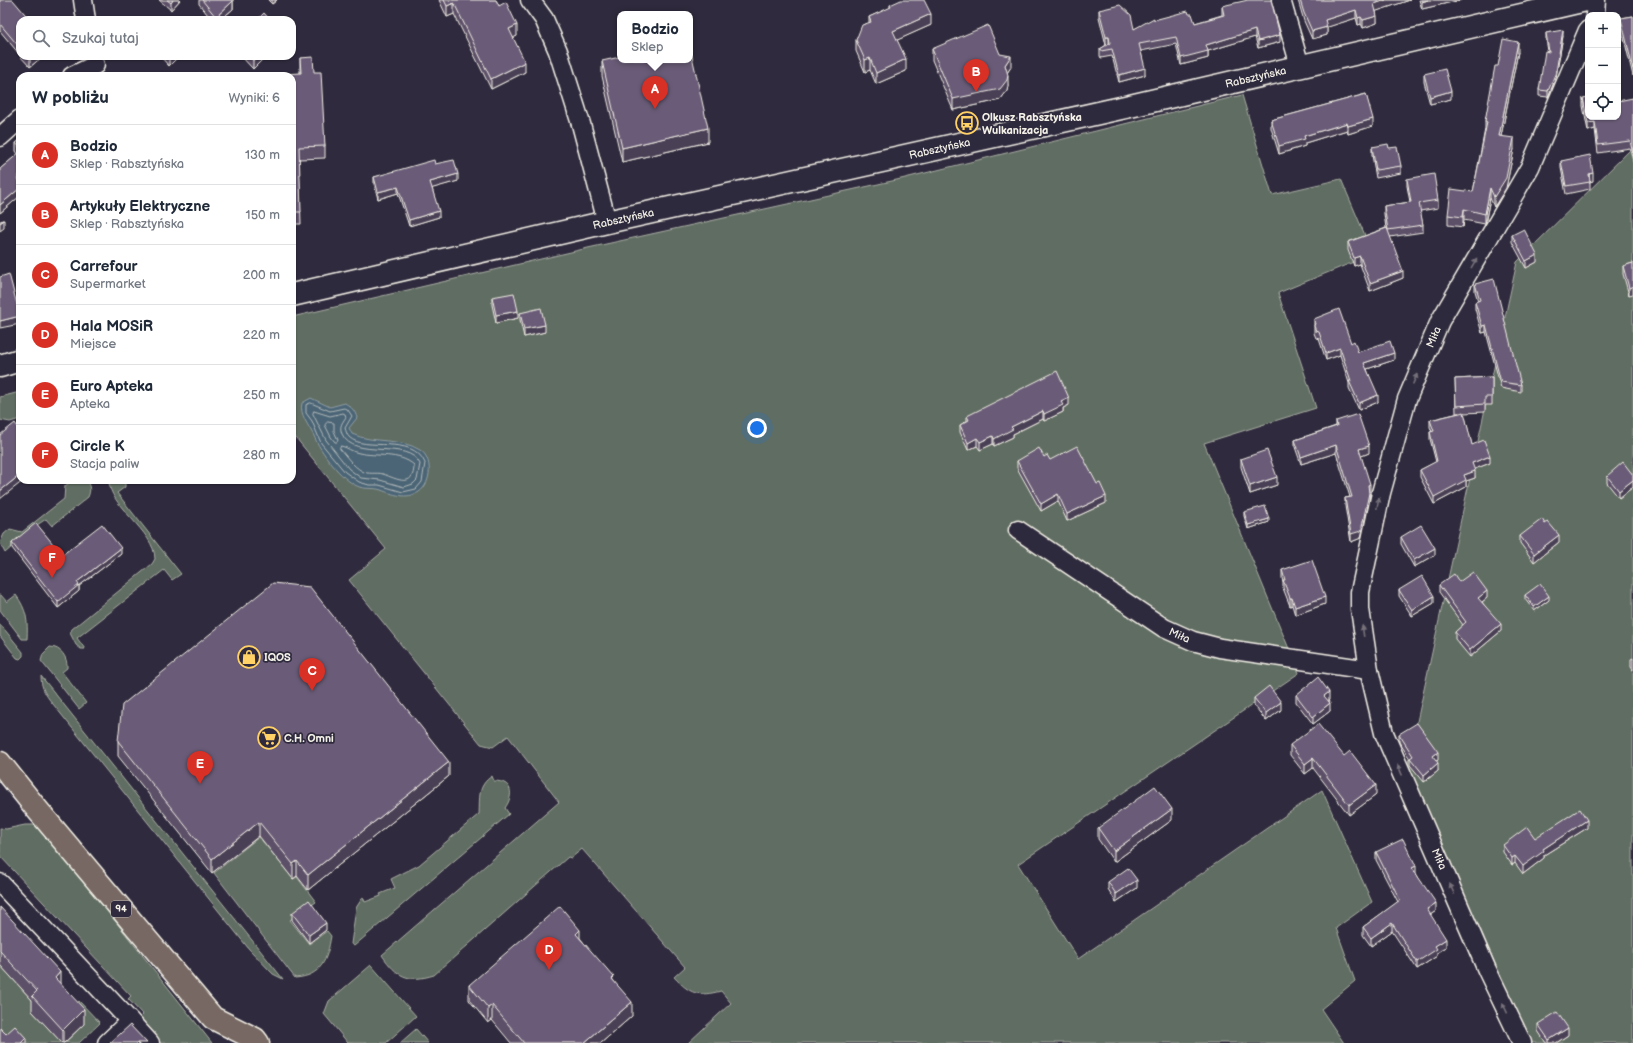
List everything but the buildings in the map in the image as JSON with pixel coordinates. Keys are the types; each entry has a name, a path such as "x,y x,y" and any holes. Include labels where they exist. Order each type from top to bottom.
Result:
{"main road":[{"name":"94","path":"0,763 36,808 213,1018 255,1039 258,1043"}],"street":[{"path":"83,0 85,16"},
{"path":"530,0 544,19 558,51 581,124 607,222"},
{"path":"1281,0 1300,66"},
{"name":"Rabsztyńska","path":"296,295 607,222 1081,117 1586,0"},
{"path":"1594,12 1596,0"},
{"name":"Miła","path":"1522,1043 1487,970 1384,733 1369,670 1360,609 1360,592 1381,493 1407,399 1440,321 1530,167 1585,37"},
{"path":"81,72 95,66"},
{"path":"0,137 16,123"},
{"path":"0,366 16,361"},
{"name":"Miła","path":"1018,530 1164,628 1193,641 1220,648 1369,670"},
{"path":"0,883 150,1043"},
{"path":"107,1043 130,1021"}],"green space":[{"path":"1242,95 1272,195 1341,179 1373,254 1278,293 1316,408 1204,443 1299,673 1018,864 1078,959 1322,790 1372,902 1336,928 1355,981 1321,1009 1344,1043 688,1043 731,1003 721,991 706,994 695,993 685,987 674,977 685,967 582,849 571,858 568,857 434,975 417,978 404,976 393,969 382,955 559,802 508,736 493,747 481,744 349,580 386,549 296,438 296,316 588,248 901,179"},
{"path":"1633,147 1633,1043 1530,1043 1403,786 1517,262"},
{"path":"16,393 16,420 10,422 0,420 0,397"},
{"path":"68,484 88,484 90,492 88,497 52,526 46,519 37,525 36,524 12,543 13,546 5,553 0,543 4,534 10,529 22,532 64,499 65,486"},
{"path":"110,484 125,484 125,487 117,493 181,574 172,580 164,570 77,638 85,649 81,649 76,645 70,633 72,629 152,564 155,559 153,549 148,538 123,509 111,490"},
{"path":"0,594 7,602 16,595 20,600 26,616 27,639 22,639 0,610"},
{"path":"0,624 23,652 23,656 20,659 17,658 0,636"},
{"path":"50,647 54,647 60,651 65,657 67,668 62,672 86,703 79,709 41,661 43,654"},
{"path":"41,676 283,979 273,974 249,949 49,699 43,689"},
{"path":"492,776 494,781 505,783 510,790 510,798 505,808 509,814 354,946 351,944 356,908 363,897 365,902 381,896 380,894 395,888 391,879 419,865 479,814 480,793 484,784"},
{"path":"25,825 39,825 212,1043 156,1043 136,1022 143,1015 128,999 131,996 0,856 0,828 6,829"},
{"path":"259,837 293,879 297,877 316,902 290,920 309,944 327,931 331,936 322,965 311,974 304,977 295,978 214,873"},
{"path":"0,965 37,1006 32,1011 62,1043 0,1043"},
{"path":"371,965 416,1016 386,1043 348,1043 324,1014 329,1001"},
{"path":"79,1001 100,1023 79,1043 64,1043 84,1024 70,1009"},
{"path":"416,1029 428,1043 400,1043"}],"water":[{"path":"311,398 330,407 345,403 351,407 357,418 349,428 352,434 369,439 404,443 420,450 424,454 429,464 428,477 423,488 419,492 410,496 400,496 378,489 357,486 344,477 321,449 303,416 301,407 302,403"}],"place":[{"name":"Artykuły Elektryczne","path":"976,92"},
{"name":"Bodzio","path":"655,109"},
{"name":"Olkusz Rabsztyńska Wulkanizacja","path":"967,123"},
{"name":"Circle K","path":"52,578"},
{"name":"IQOS","path":"249,657"},
{"name":"Carrefour","path":"312,691"},
{"name":"C.H. Omni","path":"269,738"},
{"name":"Euro Apteka","path":"200,784"},
{"name":"Hala MOSiR","path":"549,970"}]}
